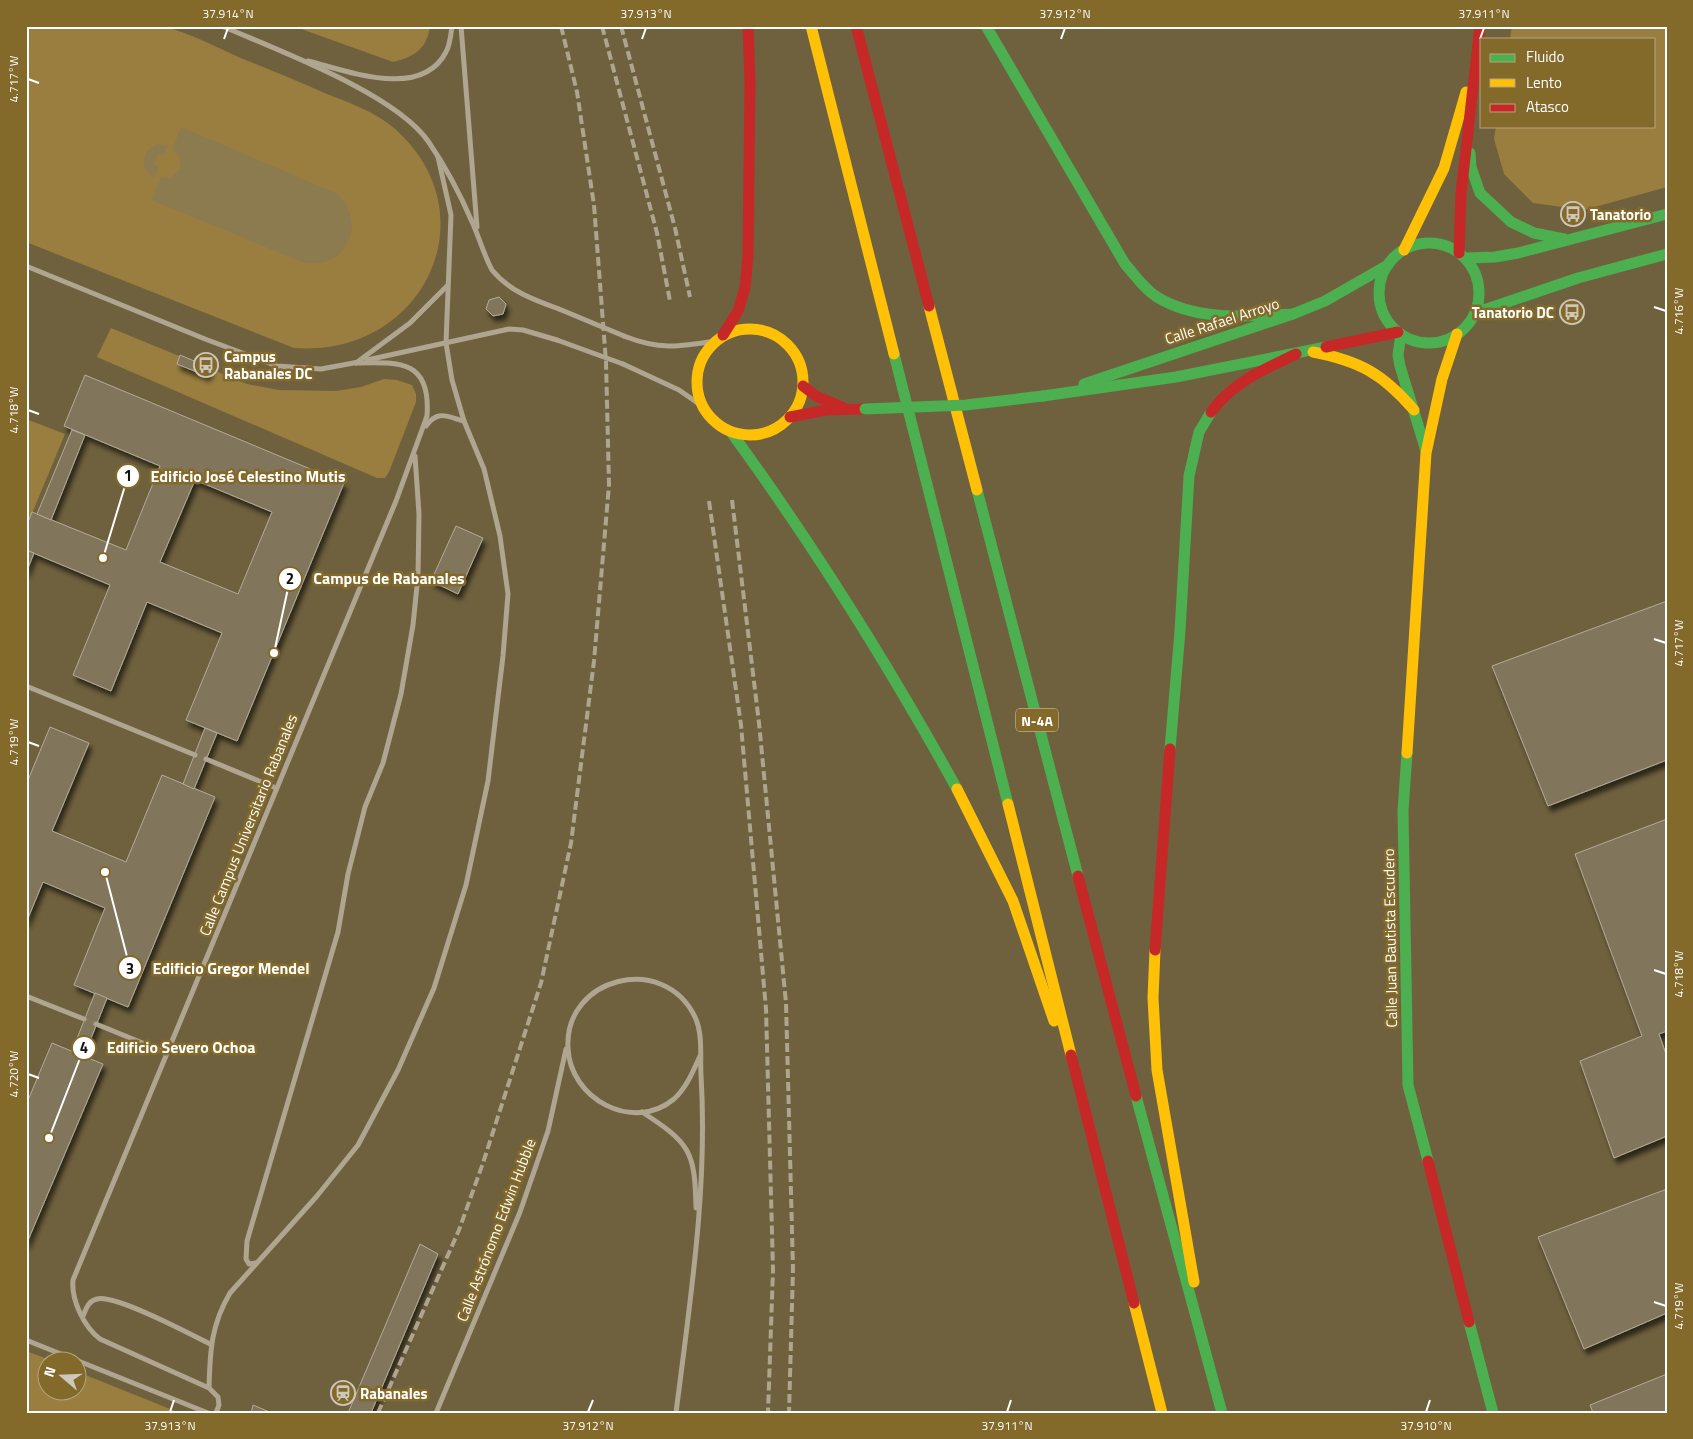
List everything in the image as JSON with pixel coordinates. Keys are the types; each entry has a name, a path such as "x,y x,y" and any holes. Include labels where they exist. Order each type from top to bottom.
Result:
{"main road":[{"path":"719,338 748,328 760,329 783,340 799,360 803,386 796,408 790,417 778,427 763,434 746,435 731,432 719,426 702,406 698,395 697,372 700,360 719,338 738,311 745,288 748,255 750,82 748,26"},
{"path":"811,26 1162,1413"},
{"name":"N-4A","path":"856,26 1133,1085 1222,1413"},
{"path":"986,26 1125,264 1156,296 1194,312 1222,316 1293,314"},
{"path":"1474,66 1444,168 1404,250 1388,265 1380,284 1380,300 1384,314 1399,333 1423,343 1444,341 1457,334 1468,325 1475,313 1479,290 1477,278 1462,255 1459,204 1469,133 1474,66 1480,26"},
{"path":"1469,133 1471,167 1480,193 1511,222 1534,234 1569,240"},
{"path":"1404,250 1428,243 1446,246 1462,255 1495,257 1667,214"},
{"path":"1475,313 1578,278 1667,254"},
{"name":"Calle Rafael Arroyo","path":"790,417 848,409 966,406 1060,392 1293,314 1326,301 1388,265"},
{"name":"Calle Rafael Arroyo","path":"1060,392 1176,377 1399,333"},
{"name":"Calle Juan Bautista Escudero","path":"1399,333 1398,355 1400,366 1426,454"},
{"name":"Calle Juan Bautista Escudero","path":"1457,334 1442,378 1426,454 1403,811 1408,1085 1493,1413"},
{"path":"1308,351 1337,356 1375,371 1384,377 1414,410"},
{"path":"1212,1376 1166,1131 1157,1070 1153,998 1159,876 1180,631 1189,476 1199,432 1212,411 1227,393 1245,379 1296,354"},
{"name":"Calle Rafael Arroyo","path":"803,386 816,396 848,409"},
{"path":"731,432 791,515 925,731 974,818 1013,901 1090,1130"}],"street":[{"path":"222,26 299,59 399,112 417,127 438,157 459,194 478,235 486,258 500,280 534,300 641,343 664,348 719,338"},
{"path":"299,59 381,78 409,79 426,74 438,64 447,51 452,26"},
{"path":"461,26 478,235"},
{"path":"216,1413 219,1405 218,1397 209,1388 210,1344 220,1311 230,1292 317,1196 358,1146 398,1070 434,988 466,885 488,781 503,656 508,594 500,536 486,478 464,421 452,380 446,343 451,215 438,157"},
{"name":"Calle Campus Universitario Rabanales","path":"26,266 204,339 278,366 321,369 356,363 478,335 516,330 557,340 623,364 679,390 702,406"},
{"name":"Calle Campus Universitario Rabanales","path":"356,363 410,323 447,286"},
{"name":"Calle Campus Universitario Rabanales","path":"209,1388 100,1339 91,1333 77,1308 72,1293 73,1280 414,453 427,416 428,402 424,382 419,375 402,364 356,363"},
{"name":"Calle Campus Universitario Rabanales","path":"420,437 434,416 447,415 464,421"},
{"name":"Calle Campus Universitario Rabanales","path":"256,1262 249,1264 246,1259 247,1241 338,932 348,874 362,817 383,763 400,694 413,625 418,576 419,514 414,453"},
{"path":"26,686 195,755"},
{"path":"206,759 276,788"},
{"path":"676,1413 697,1244 704,1115 700,1032 694,1016 681,997 670,989 649,980 632,978 610,983 593,992 571,1022 568,1046 569,1058 577,1080 586,1092 605,1106 618,1110 642,1112 664,1105 675,1098 688,1083 700,1056"},
{"path":"26,996 84,1019"},
{"name":"Calle Astrónomo Edwin Hubble","path":"436,1413 520,1212 548,1131 571,1022"},
{"path":"96,1024 167,1053"},
{"path":"642,1112 672,1131 689,1153 695,1174 697,1244"},
{"path":"83,1316 88,1304 96,1299 106,1298 162,1320 210,1344"},
{"path":"26,1340 208,1413"}],"shaded area":[{"path":"152,25 166,27 195,37 243,59 353,104 379,117 394,128 423,163 438,200 440,238 429,274 408,306 378,330 339,345 294,348 26,242 26,26"},
{"path":"293,26 430,26 426,41 418,51 407,58 393,62"},
{"path":"1512,26 1667,26 1667,187 1584,210 1533,203 1504,174 1494,139 1496,128 1656,128 1656,38 1510,38"},
{"path":"181,127 338,194 347,206 351,219 351,232 348,243 341,253 330,260 317,263 302,262 151,200 161,177 170,178 180,169 180,158 172,150"},
{"path":"157,144 168,145 163,156 158,154 154,164 159,167 154,178 144,166 144,159 147,151"},
{"path":"111,328 247,384 279,390 336,391 361,387 384,379 397,380 412,385 416,394 416,402 389,472 385,478 377,478 97,357"},
{"path":"26,419 65,434 26,528"},
{"path":"26,1351 38,1355 38,1402 88,1402 88,1376 180,1413 26,1413"}],"building":[{"path":"499,297 506,304 503,314 493,316 486,309 489,300"},
{"path":"180,355 211,368 207,376 177,364"},
{"path":"85,375 344,483 237,741 186,720 222,633 147,602 111,691 73,675 110,585 26,550 26,527 32,512 126,550 160,466 64,426","holes":["195,480 272,512 238,594 160,562"]},
{"path":"72,430 85,435 51,520 37,514"},
{"path":"456,526 483,538 458,594 431,581"},
{"path":"26,550 34,553 26,573"},
{"path":"1667,601 1667,760 1548,806 1492,666"},
{"path":"50,727 89,743 52,831 126,862 162,775 215,797 128,1007 74,985 105,908 43,882 26,923 26,785"},
{"path":"205,728 217,733 194,789 183,784"},
{"path":"1667,819 1667,1031 1659,1034 1667,1057 1667,1136 1614,1158 1580,1061 1642,1036 1575,854"},
{"path":"95,993 107,998 84,1056 72,1051"},
{"path":"52,1043 103,1064 26,1245 26,1105"},
{"path":"1667,1189 1667,1313 1584,1349 1538,1237"},
{"path":"420,1244 438,1254 371,1413 348,1413"},
{"path":"1667,1374 1667,1413 1593,1413 1590,1405"},
{"path":"253,1405 272,1413 251,1413"}],"tunnel":[{"path":"84,1019 96,1024"}],"railway":[{"path":"378,1413 459,1230 483,1163 541,983 571,843 594,661 609,485 606,362 594,205 577,92 561,26"},
{"path":"602,26 657,233 670,301"},
{"path":"621,26 675,228 690,297"},
{"path":"732,500 759,723 786,1003 793,1269 789,1413"},
{"path":"709,501 741,725 766,1009 773,1270 768,1413"}],"traffic: fast":[{"path":"986,26 1125,264 1148,290 1173,305 1206,314 1224,316 1293,314"},
{"path":"1470,153 1471,167 1480,193 1511,222 1534,233 1564,239"},
{"path":"1465,258 1495,257 1518,253 1667,214"},
{"path":"1429,243 1448,247 1464,258 1475,274 1479,293 1475,312 1464,328 1448,339 1429,343 1410,339 1394,328 1383,312 1379,293 1383,274 1394,258 1410,247 1429,243"},
{"path":"1475,313 1578,278 1667,254"},
{"path":"1084,384 1293,314 1325,301 1388,265"},
{"path":"1401,334 1398,355 1400,366 1426,451"},
{"path":"1043,396 1176,377 1326,347"},
{"path":"894,354 1008,804"},
{"path":"865,409 966,405 1043,396"},
{"path":"1170,749 1180,631 1189,476 1199,432 1211,412"},
{"path":"731,432 792,519 850,607 905,697 957,789"},
{"path":"977,490 1078,876"},
{"path":"1407,753 1403,811 1408,1085 1428,1161"},
{"path":"1136,1096 1222,1413"},
{"path":"1469,1322 1493,1413"}],"traffic: slow":[{"path":"811,26 894,354"},
{"path":"1404,250 1444,168 1466,92"},
{"path":"929,306 977,490"},
{"path":"750,329 770,333 788,344 799,362 803,382 799,402 788,420 770,431 750,435 730,431 712,420 701,402 697,382 701,362 712,344 730,333 750,329"},
{"path":"1407,753 1426,453 1442,379 1457,334"},
{"path":"1313,352 1344,360 1370,371 1392,387 1414,410"},
{"path":"957,789 1013,901 1054,1021"},
{"path":"1008,804 1071,1055"},
{"path":"1155,950 1153,998 1157,1070 1194,1282"},
{"path":"1134,1303 1162,1413"}],"traffic: jam":[{"path":"723,335 738,311 745,288 748,255 750,82 748,26"},
{"path":"856,26 929,306"},
{"path":"1459,253 1461,193 1480,26"},
{"path":"1326,347 1398,332"},
{"path":"1211,412 1229,393 1249,378 1296,354"},
{"path":"803,386 816,396 842,407"},
{"path":"790,417 826,410 865,409"},
{"path":"1155,950 1170,749"},
{"path":"1078,876 1136,1096"},
{"path":"1071,1055 1134,1303"},
{"path":"1428,1161 1469,1322"}],"place":[{"name":"Tanatorio","path":"1573,214"},
{"name":"Tanatorio DC","path":"1572,312"},
{"name":"Campus Rabanales DC","path":"206,365"},
{"name":"Edificio José Celestino Mutis","path":"103,558"},
{"name":"Campus de Rabanales","path":"274,653"},
{"name":"Edificio Gregor Mendel","path":"105,872"},
{"name":"Edificio Severo Ochoa","path":"49,1138"},
{"name":"Rabanales","path":"343,1393"}]}
